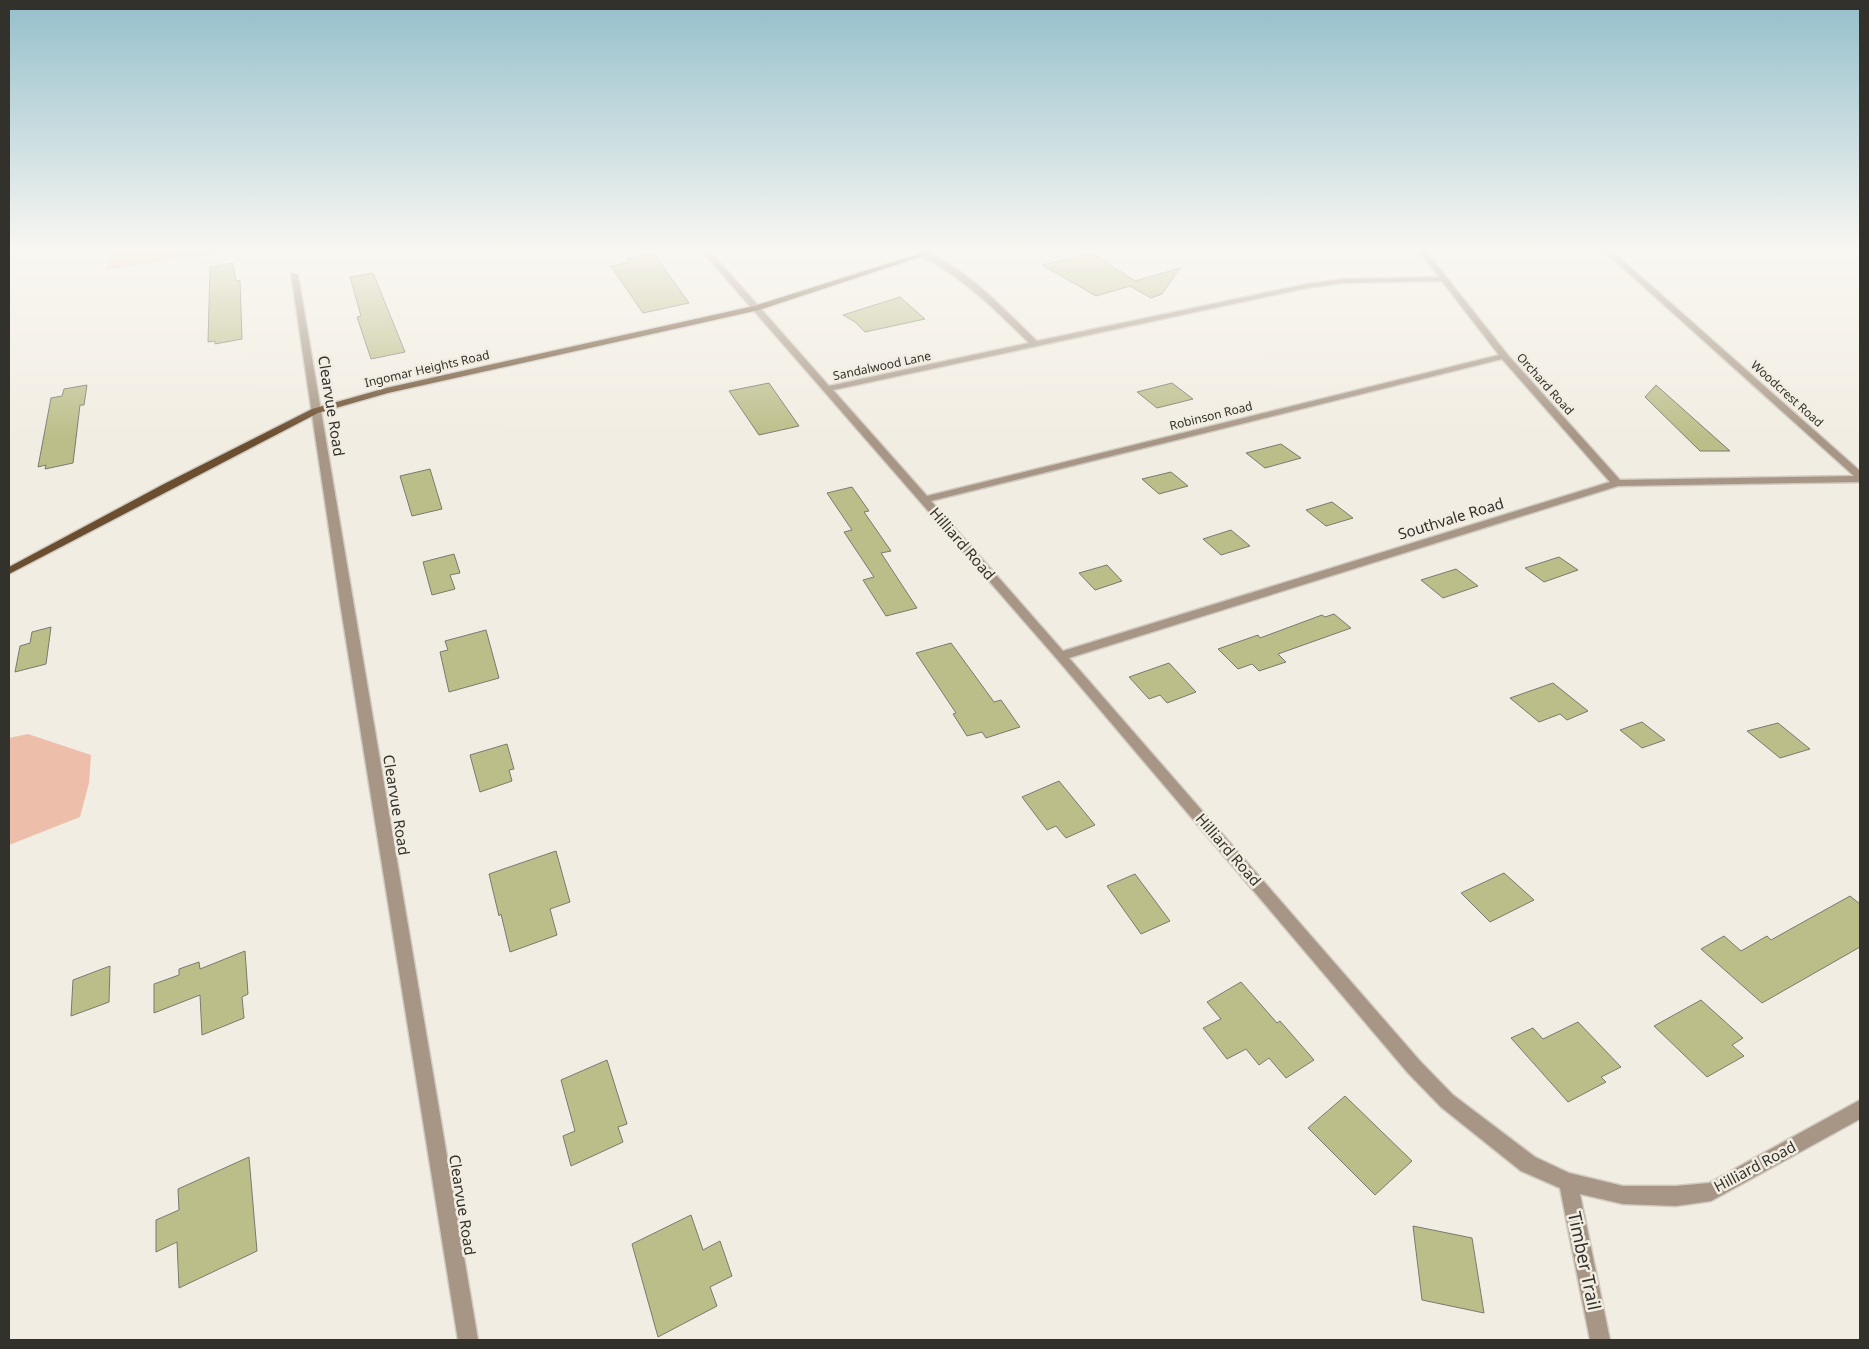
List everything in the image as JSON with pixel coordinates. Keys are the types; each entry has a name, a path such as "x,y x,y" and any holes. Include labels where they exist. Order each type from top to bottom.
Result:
{"main road":[{"name":"Ingomar Heights Road","path":"10,569 315,411 386,391 734,313"}],"street":[{"name":"Clearvue Road","path":"300,313 468,1340"},
{"name":"Hilliard Road","path":"760,313 1061,656 1414,1067 1447,1101 1528,1164 1568,1182 1623,1195 1676,1196 1711,1192 1860,1109"},
{"path":"1003,313 1035,344"},
{"name":"Sandalwood Lane","path":"827,389 1181,313"},
{"name":"Orchard Road","path":"1470,313 1504,356 1617,483"},
{"name":"Woodcrest Road","path":"1677,313 1860,478"},
{"name":"Robinson Road","path":"924,500 1504,356"},
{"name":"Southvale Road","path":"1061,656 1617,483 1860,478"},
{"name":"Timber Trail","path":"1568,1182 1600,1340"}],"shaded area":[{"path":"28,734 91,755 89,783 80,817 9,845 9,738"}],"building":[{"path":"209,313 241,313 242,339 215,344 215,341 208,342"},
{"path":"360,313 389,313 405,352 371,359 357,317 361,316"},
{"path":"849,313 918,313 925,319 865,332 855,322 843,315"},
{"path":"769,383 799,426 759,435 729,391"},
{"path":"1172,383 1193,399 1157,408 1137,392"},
{"path":"87,385 84,405 80,405 73,463 45,469 46,465 38,467 51,398 62,396 64,389"},
{"path":"1656,385 1730,451 1700,451 1645,397"},
{"path":"1281,444 1301,458 1265,468 1246,453"},
{"path":"430,469 442,509 412,516 400,476"},
{"path":"1171,472 1188,486 1159,494 1142,479"},
{"path":"852,487 869,511 864,512 891,551 881,553 917,608 886,616 863,580 874,577 844,532 852,530 827,493"},
{"path":"1332,502 1353,518 1326,526 1306,510"},
{"path":"1231,530 1250,546 1221,555 1203,539"},
{"path":"454,554 460,573 450,575 455,589 432,595 423,562"},
{"path":"1559,557 1578,570 1544,582 1525,568"},
{"path":"1107,565 1122,581 1095,590 1079,573"},
{"path":"1456,569 1478,586 1443,598 1421,580"},
{"path":"1334,614 1351,628 1278,654 1286,662 1259,671 1252,664 1238,669 1218,649 1258,635 1260,638 1322,615 1325,617"},
{"path":"51,627 46,664 15,672 20,646 30,643 32,632"},
{"path":"486,630 499,678 449,692 440,652 448,650 445,641"},
{"path":"951,643 994,702 1001,700 1020,727 986,738 982,732 967,736 953,714 956,713 916,653"},
{"path":"1169,663 1196,692 1167,703 1160,695 1149,699 1129,677"},
{"path":"1553,683 1588,711 1567,720 1560,714 1539,722 1510,698"},
{"path":"1642,722 1665,740 1642,748 1620,730"},
{"path":"1778,723 1810,749 1780,758 1747,731"},
{"path":"507,744 514,769 509,770 512,781 480,792 470,755"},
{"path":"1059,781 1095,825 1066,838 1056,826 1047,830 1022,797"},
{"path":"556,851 570,902 550,909 557,935 510,952 489,874"},
{"path":"1504,873 1534,900 1490,922 1461,893"},
{"path":"1135,874 1170,921 1141,934 1107,886"},
{"path":"1850,896 1860,904 1860,947 1762,1003 1701,949 1724,936 1741,951 1767,936 1771,940"},
{"path":"245,951 248,994 242,997 244,1018 202,1035 200,995 154,1013 154,984 179,975 179,969 199,962 200,969"},
{"path":"110,966 109,1002 71,1016 73,980"},
{"path":"1241,982 1277,1023 1280,1021 1314,1060 1286,1078 1269,1058 1259,1065 1246,1049 1227,1059 1203,1028 1221,1019 1207,1002"},
{"path":"1701,1000 1743,1038 1732,1045 1744,1056 1707,1077 1654,1026"},
{"path":"1578,1022 1621,1067 1601,1077 1606,1082 1568,1102 1511,1038 1533,1028 1543,1039"},
{"path":"607,1060 627,1124 618,1127 623,1142 571,1166 563,1136 575,1131 561,1080"},
{"path":"1345,1096 1412,1161 1375,1195 1308,1128"},
{"path":"249,1157 257,1251 179,1288 177,1242 156,1252 156,1220 179,1210 178,1189"},
{"path":"691,1215 703,1250 720,1241 732,1276 710,1287 717,1306 658,1337 632,1244"},
{"path":"1413,1226 1472,1238 1484,1313 1422,1300"}]}
